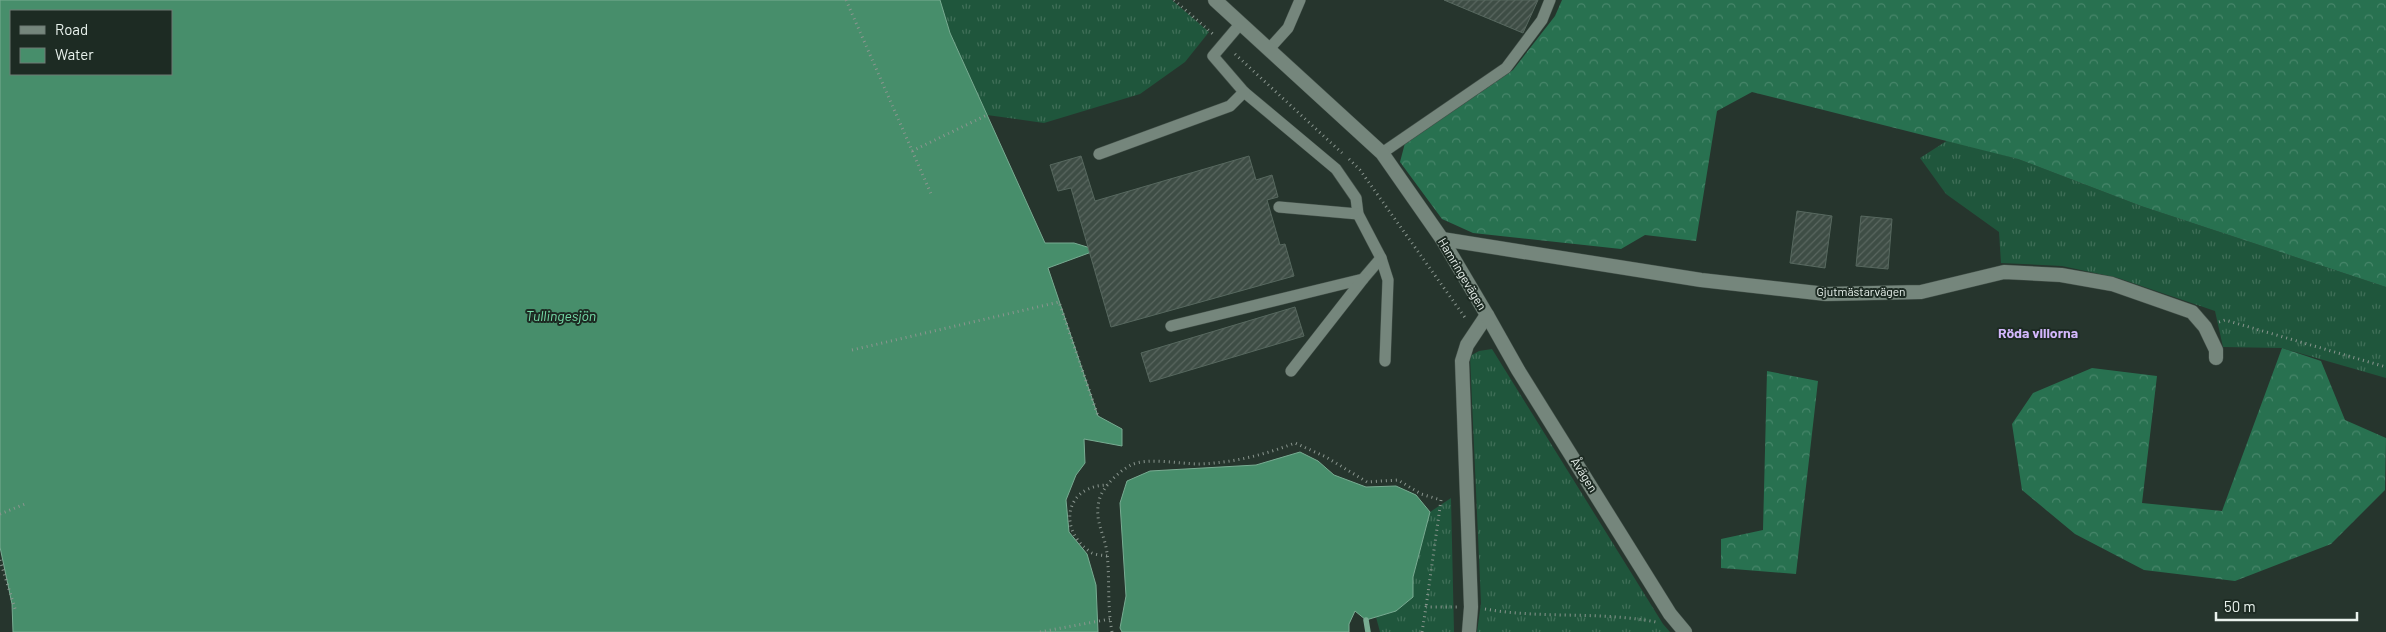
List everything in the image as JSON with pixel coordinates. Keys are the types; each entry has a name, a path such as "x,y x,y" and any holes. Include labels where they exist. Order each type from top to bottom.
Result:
{"street":[{"name":"Hamringevägen","path":"1215,0 1382,153 1442,239 1487,315 1467,345 1462,361 1471,607 1469,632"},
{"name":"Gjutmästarvägen","path":"1442,239 1701,280 1826,294 1921,292 2004,272 2061,275 2112,284 2192,312 2205,327 2216,350 2216,358"},
{"name":"Åvägen","path":"1487,315 1523,379 1670,614 1683,630"}],"lane":[{"path":"1269,49 1288,28 1300,0"},
{"path":"1382,153 1506,68 1542,20 1550,0"},
{"path":"1241,24 1213,56 1244,92 1336,169 1356,198 1358,214 1381,258 1388,280 1385,360"},
{"path":"1099,154 1230,106 1244,92"},
{"path":"1279,207 1358,214"},
{"path":"1291,371 1381,258"},
{"path":"1171,326 1363,279"}],"path":[{"path":"846,0 932,196"},
{"path":"912,151 987,115"},
{"path":"852,350 1060,302 1098,416"},
{"path":"2205,327 2225,320 2386,367"},
{"path":"1112,632 1107,556 1099,529 1099,500 1112,480 1132,465 1143,462 1200,464 1261,456 1295,443 1326,458 1367,482 1398,480 1421,494 1441,500 1422,632"},
{"path":"1107,556 1090,553 1083,546 1074,533 1070,522 1070,509 1075,496 1081,492 1109,485"},
{"path":"0,514 25,504"},
{"path":"0,560 16,612"},
{"path":"1426,607 1471,607 1504,613 1602,616 1683,630"},
{"path":"1040,632 1110,620"}],"green space":[{"path":"940,0 1172,0 1209,32 1185,62 1140,94 1044,123 987,115 950,33"},
{"path":"1562,0 2386,0 2386,287 2141,206 2018,159 1752,92 1717,111 1696,241 1645,235 1621,249 1473,233 1442,219 1400,162 1405,143 1513,70 1555,16"},
{"path":"1948,140 2018,159 2141,206 2386,287 2386,378 2282,348 2223,347 2215,311 2118,278 2062,266 2001,263 1999,232 1946,194 1920,158"},
{"path":"2282,348 2321,361 2345,420 2386,438 2385,490 2331,544 2235,581 2144,570 2075,534 2022,490 2012,424 2033,393 2092,368 2157,376 2142,503 2222,511"},
{"path":"1492,349 1663,624 1670,632 1477,632 1481,603 1470,356 1479,351"},
{"path":"1767,371 1818,381 1796,574 1721,568 1721,539 1763,530"},
{"path":"1451,498 1454,632 1380,632 1376,617 1396,611 1413,597 1413,577 1430,512"}],"water":[{"name":"Tullingesjön","path":"0,0 940,0 950,33 1045,243 1074,243 1097,250 1048,268 1098,416 1122,429 1122,446 1084,439 1085,463 1076,475 1066,500 1069,532 1087,554 1096,585 1098,632 13,632 12,604 0,547"},
{"path":"1300,452 1318,461 1334,475 1366,487 1396,486 1416,495 1430,512 1413,577 1413,597 1396,611 1366,620 1355,611 1349,624 1349,632 1122,632 1120,628 1126,596 1120,503 1127,481 1150,471 1256,465"}],"building":[{"path":"1444,0 1538,0 1523,33"},
{"path":"1081,156 1095,201 1249,156 1256,180 1272,175 1278,197 1267,200 1280,245 1285,244 1294,276 1111,327 1071,188 1058,191 1050,165"},
{"path":"1797,211 1832,216 1825,268 1790,263"},
{"path":"1861,216 1892,219 1888,269 1856,266"},
{"path":"1295,307 1304,336 1150,382 1141,353"}],"waterway":[{"path":"1366,620 1368,632"}],"district":[{"name":"Röda villorna","path":"2038,333"}]}
